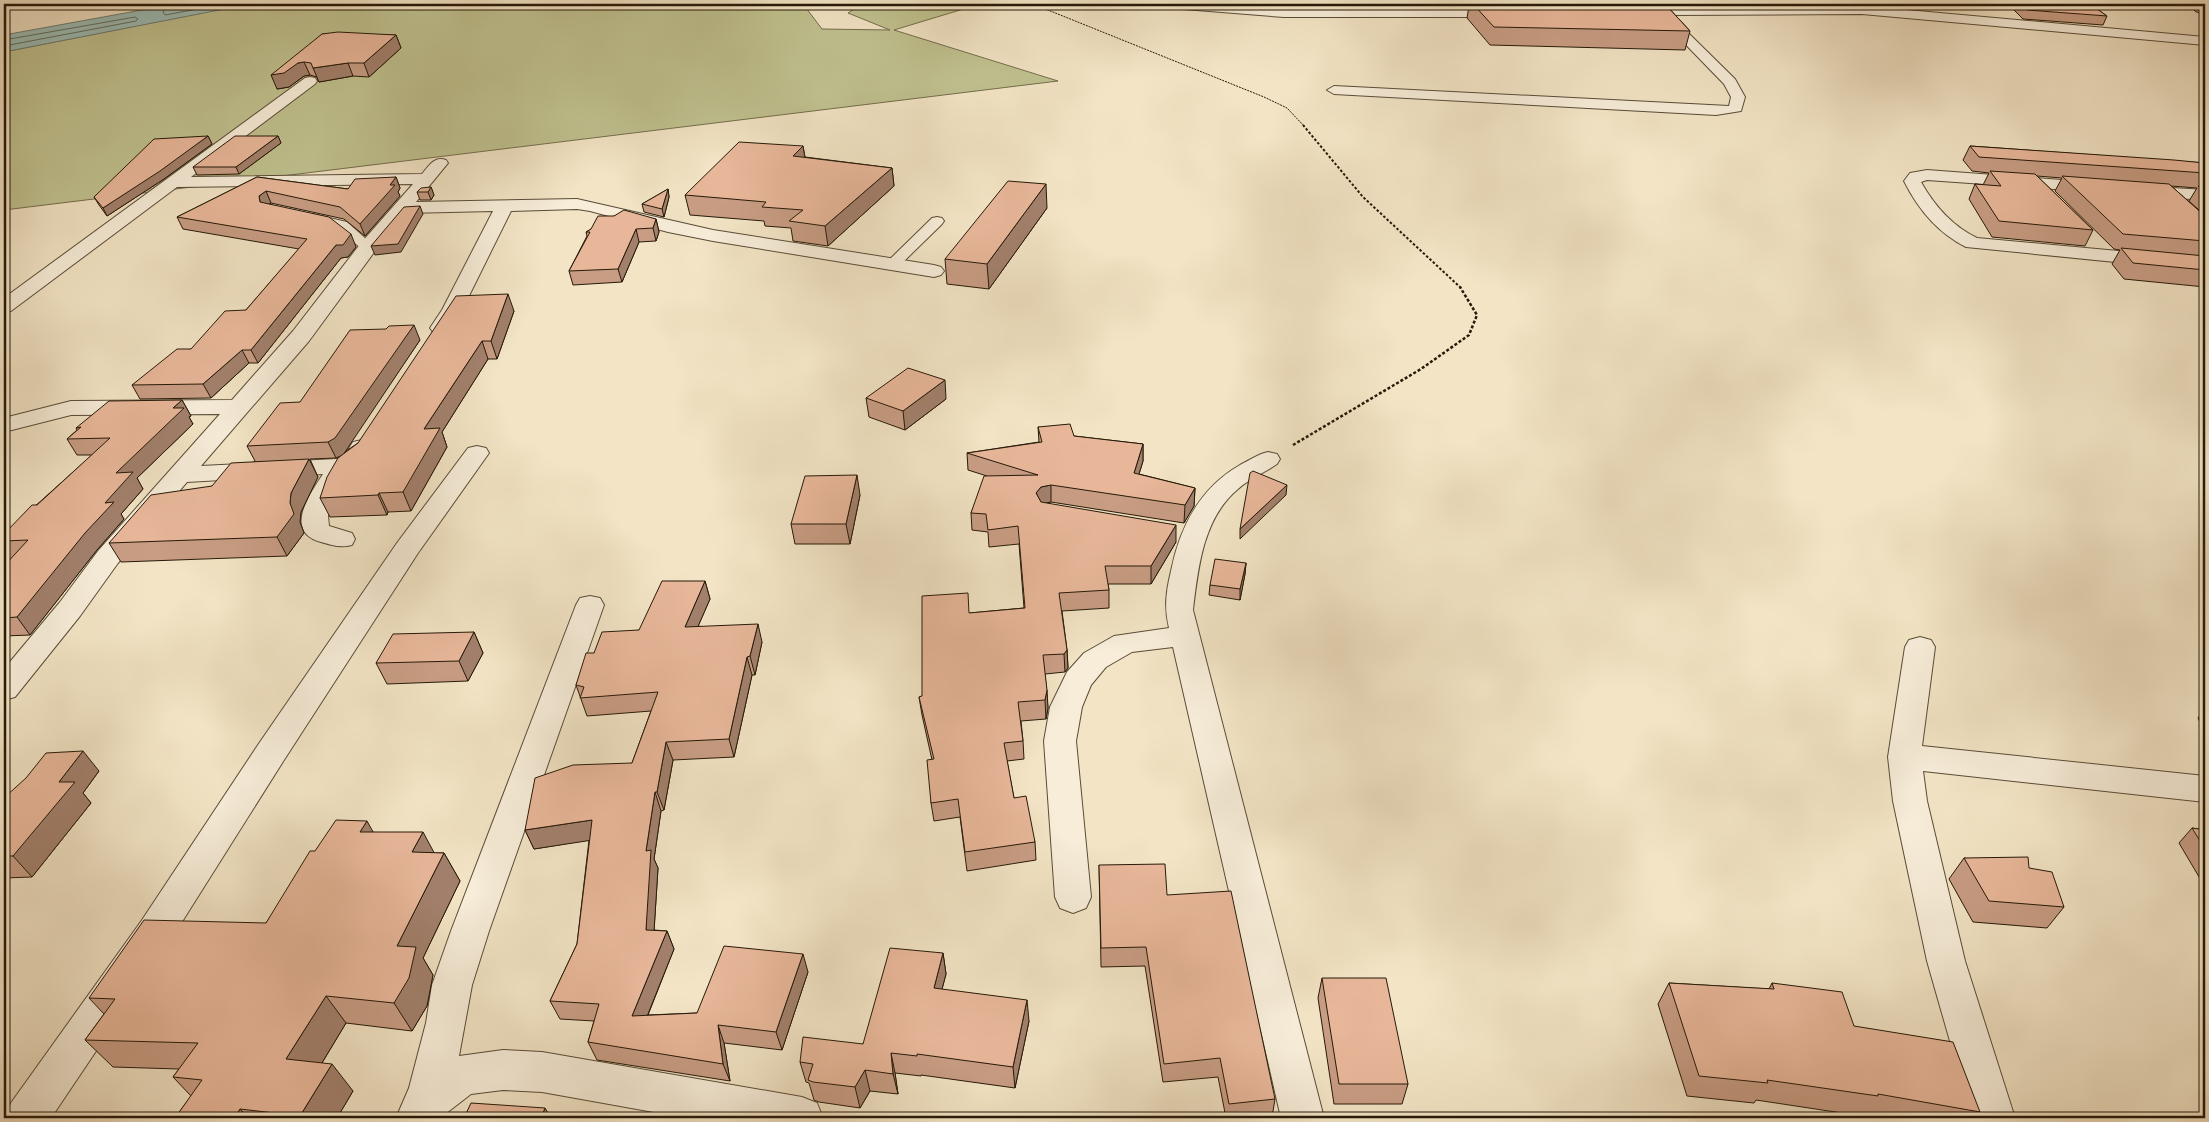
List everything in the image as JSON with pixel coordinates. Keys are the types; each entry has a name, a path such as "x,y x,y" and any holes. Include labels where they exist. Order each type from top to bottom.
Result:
{"street":[{"path":"1171,4 1227,10 1292,13 1514,13"},
{"path":"1626,12 1862,10 2205,41"},
{"path":"1334,90 1716,111 1736,108 1738,97 1730,82 1660,12"},
{"path":"4,307 310,81"},
{"path":"4,689 70,609 108,558 301,336 368,247 433,171 172,182"},
{"path":"2110,188 1927,175 1916,177 1912,181 1917,191 1945,224 1963,239 1973,243 2205,265"},
{"path":"2034,183 2054,203"},
{"path":"2129,190 2205,195"},
{"path":"2167,192 2186,210"},
{"path":"430,343 452,310 505,205"},
{"path":"401,208 592,205 674,228 934,271"},
{"path":"2088,236 2108,256"},
{"path":"4,425 72,408 240,407"},
{"path":"179,475 340,466 353,460 372,432"},
{"path":"26,1118 155,932 272,751 407,549 477,453"},
{"path":"1268,459 1226,486 1203,512 1180,533 1183,574 1179,610 1303,1118"},
{"path":"340,466 319,503 313,523 317,531 342,539"},
{"path":"418,1112 446,1023 452,985 590,605"},
{"path":"1073,897 1060,741 1066,707 1078,680 1095,660 1125,643 1185,636"},
{"path":"1920,647 1904,757 1910,801 1946,961 1994,1118"},
{"path":"1904,757 2205,789"},
{"path":"418,1112 462,1075 503,1070 542,1072 802,1118"}],"lane":[{"path":"300,216 342,225 368,247"},
{"path":"893,264 937,221"}],"path":[{"path":"1033,4 1048,12 1264,97 1287,108 1303,124 1329,159 1363,197 1457,283 1471,303 1477,315 1469,335 1395,386 1268,459"}],"green space":[{"path":"245,4 803,4 822,29 890,30 848,13 861,4 980,4 894,30 1058,81 4,210 4,52"},
{"path":"1159,4 1546,4 1485,14 1258,12"}],"water":[{"path":"175,4 250,4 4,52 4,35"}],"building":[{"path":"1473,4 1665,4 1690,31 1494,27"},
{"path":"2020,4 2090,4 2107,16 2027,10"},
{"path":"338,32 396,35 364,63 348,63 313,68 311,63 304,62 298,63 284,73 271,75 322,34"},
{"path":"208,136 160,171 103,208 94,197 154,139"},
{"path":"235,136 278,136 236,167 193,167"},
{"path":"739,142 803,146 793,156 892,168 825,226 789,221 803,210 762,207 766,202 685,195"},
{"path":"1970,146 2205,163 2205,173 1979,157"},
{"path":"1990,171 2035,174 2093,230 1999,221 1975,184 2001,186"},
{"path":"2062,176 2169,184 2205,216 2205,241 2123,234"},
{"path":"257,177 348,189 355,179 396,177 390,185 395,185 360,224 340,207 266,191 259,196 260,202 329,217 351,234 343,245 336,245 251,350 242,350 203,384 132,385 177,349 191,349 225,311 246,310 307,239 177,217"},
{"path":"1008,181 1046,184 987,264 945,259"},
{"path":"2198,186 2205,186 2205,193"},
{"path":"431,187 428,192 417,192 421,188"},
{"path":"668,189 662,209 642,204"},
{"path":"420,206 398,244 371,246 404,207"},
{"path":"624,210 656,219 653,228 636,229 618,269 569,271 590,232 586,232 591,229 598,216 614,216"},
{"path":"2121,248 2205,256 2205,270 2133,263"},
{"path":"508,294 491,341 482,341 424,429 440,428 403,492 320,498 327,477 338,458 358,443 456,296"},
{"path":"414,325 335,438 328,442 247,446 280,403 300,402 350,330 386,329 389,326"},
{"path":"908,368 945,380 903,411 866,398"},
{"path":"182,400 173,408 184,408 116,473 133,472 105,503 114,502 85,533 17,617 4,618 4,566 28,540 4,541 4,534 32,505 37,505 110,438 67,439 81,427 76,428 109,401"},
{"path":"1070,424 1074,436 1143,444 1134,473 1195,488 1185,505 1051,485 1041,487 1036,493 1041,502 1176,525 1151,566 1105,566 1109,590 1059,593 1067,650 1064,654 1043,655 1047,690 1045,700 1018,702 1023,741 1004,743 1014,798 1026,796 1035,842 965,852 958,799 931,803 927,760 934,759 919,697 922,696 922,596 968,593 969,613 1025,608 1018,526 988,530 986,514 971,513 984,476 1038,475 967,453 1042,442 1038,427"},
{"path":"309,459 291,493 290,503 294,514 277,537 109,543 151,495 212,486 231,463"},
{"path":"1253,471 1287,485 1240,529 1250,473"},
{"path":"857,475 846,524 791,524 805,476"},
{"path":"1215,559 1246,563 1240,589 1210,585"},
{"path":"662,581 705,581 685,627 758,624 750,656 747,657 729,739 666,742 657,792 655,792 646,851 651,850 646,930 667,931 632,1016 697,1013 724,946 803,954 776,1032 718,1025 723,1064 588,1042 599,1004 550,1001 577,944 592,820 525,830 535,778 573,765 632,763 658,692 580,698 584,687 576,685 586,653 594,653 602,632 639,630"},
{"path":"474,632 459,661 376,663 393,634"},
{"path":"83,751 59,782 75,782 13,856 4,856 4,796 26,778 46,753"},
{"path":"336,820 367,821 360,832 423,832 412,852 444,853 397,946 416,947 409,978 394,1003 326,996 286,1059 332,1064 300,1116 240,1109 234,1118 175,1118 202,1080 173,1077 198,1043 85,1040 115,999 89,998 144,920 266,923 310,851 315,851"},
{"path":"2192,828 2205,830 2205,849"},
{"path":"2028,857 2029,868 2052,872 2064,907 1989,901 1964,858"},
{"path":"1165,864 1167,895 1231,891 1275,1099 1229,1104 1220,1058 1164,1064 1146,947 1101,948 1099,865"},
{"path":"890,948 943,953 934,988 1027,1000 1013,1067 917,1054 917,1056 891,1053 893,1074 865,1070 855,1087 808,1080 813,1064 800,1062 803,1037 863,1044"},
{"path":"1322,978 1386,978 1408,1084 1339,1084"},
{"path":"1669,983 1774,989 1772,983 1842,992 1854,1026 1953,1042 1980,1112 1878,1094 1878,1096 1767,1080 1768,1083 1699,1076"},
{"path":"471,1103 545,1108 541,1118 464,1118"}]}
